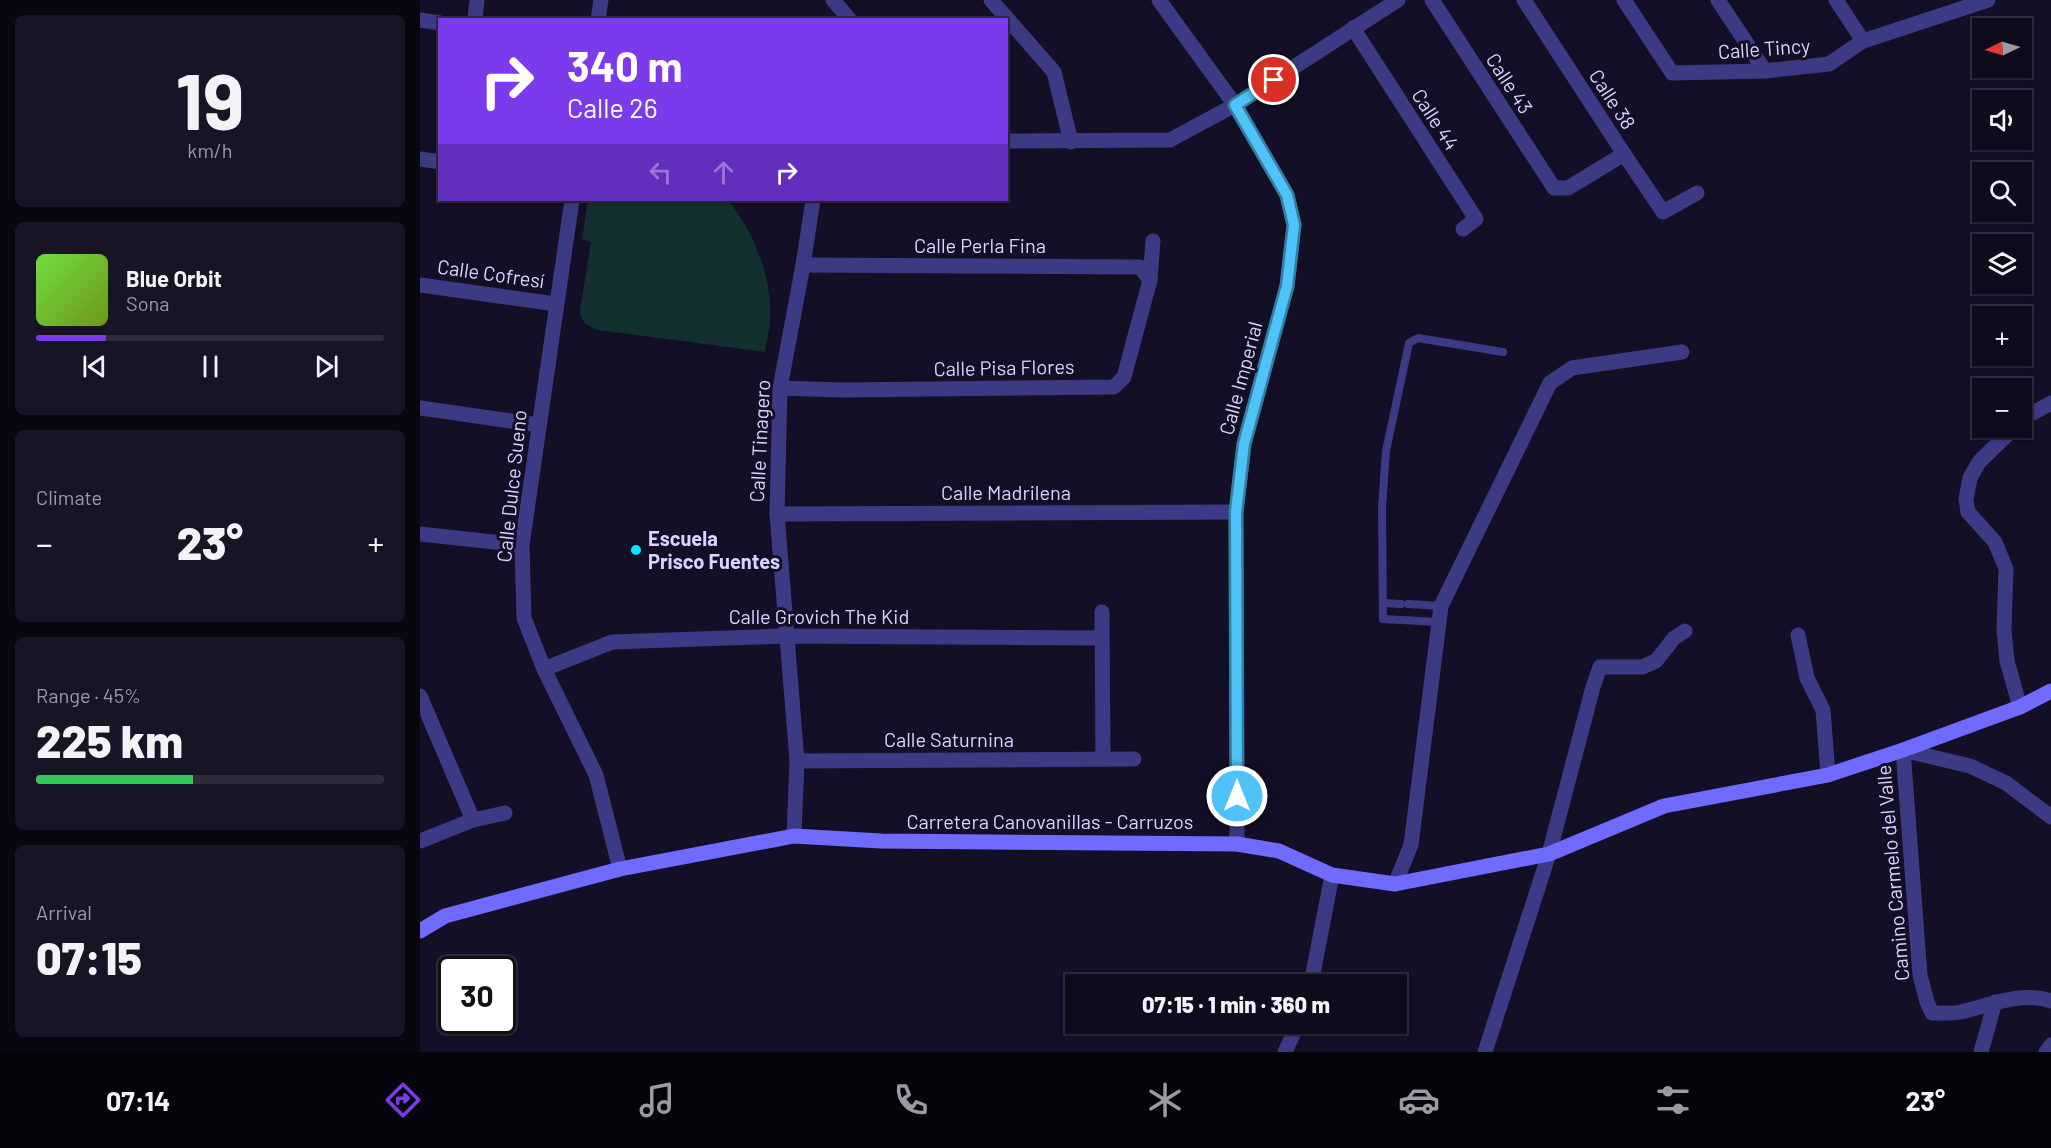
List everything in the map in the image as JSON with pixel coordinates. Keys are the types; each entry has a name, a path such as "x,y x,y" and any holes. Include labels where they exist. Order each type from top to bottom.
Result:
{"street":[{"path":"475,18 477,0"},
{"path":"598,18 601,0"},
{"path":"833,0 848,18"},
{"path":"991,0 1007,18"},
{"name":"Calle Imperial","path":"1159,0 1235,105 1287,195 1294,225 1287,286 1244,444 1236,512 1237,844"},
{"path":"1008,141 1170,140 1235,105 1398,0"},
{"name":"Calle 43","path":"1432,0 1554,188"},
{"name":"Calle 38","path":"1524,0 1624,154 1568,188 1554,188"},
{"name":"Calle Tincy","path":"1624,0 1672,73 1765,71 1829,64 1863,41 1988,0"},
{"path":"1718,0 1765,71"},
{"path":"1836,0 1863,41"},
{"path":"1008,19 1054,72 1071,142"},
{"path":"420,20 438,23"},
{"name":"Calle 44","path":"1353,28 1476,219 1463,229"},
{"path":"1624,154 1664,212 1697,193"},
{"path":"420,159 438,162"},
{"name":"Calle Dulce Sueno","path":"572,201 522,545 525,618 544,669 597,775 620,869"},
{"name":"Calle Tinagero","path":"794,836 797,761 785,636 777,514 780,388 813,201"},
{"name":"Calle Pisa Flores","path":"780,388 854,390 1114,387 1124,377 1150,280 1153,242"},
{"name":"Calle Perla Fina","path":"803,265 1140,267 1150,280"},
{"name":"Calle Cofresí","path":"420,285 556,304"},
{"path":"1395,884 1411,845 1441,606 1550,383 1572,368 1682,352"},
{"path":"2032,413 2051,403"},
{"path":"420,408 539,425"},
{"path":"2004,438 1979,462 1970,478 1966,499 1968,512 1995,542 2006,569 2004,630 2007,661 2020,707"},
{"name":"Calle Madrilena","path":"777,514 1236,512"},
{"path":"420,534 522,545"},
{"path":"1102,612 1100,638 1103,758"},
{"path":"1485,1052 1549,854 1600,667 1642,667 1656,661 1674,638 1685,631"},
{"path":"1798,635 1807,678 1823,710 1828,775"},
{"name":"Calle Grovich The Kid","path":"544,669 612,642 785,636 1100,638"},
{"name":"Carretera Canovanillas - Carruzos","path":"420,931 445,916 620,869 794,836 881,841 1237,844 1279,851 1332,874 1395,884 1549,854 1664,806 1828,775 2020,707 2051,691"},
{"path":"420,696 473,820"},
{"path":"1903,750 1970,766 2006,783 2051,817"},
{"name":"Camino Carmelo del Valle","path":"1903,750 1920,975 1932,1013 1958,1013 1995,1002 2040,997 2051,1001"},
{"name":"Calle Saturnina","path":"797,761 1134,759"},
{"path":"420,841 473,820 505,813"},
{"path":"1313,974 1332,874"},
{"path":"1981,1052 1995,1002"},
{"path":"1285,1052 1293,1034"},
{"path":"2046,1052 2051,1045"}],"lane":[{"path":"1439,622 1383,619 1382,508 1386,451 1409,343 1418,338 1503,352"},
{"path":"1383,603 1441,606"}],"green space":[{"path":"588,201 729,201 753,239 764,268 770,299 769,329 765,352 598,330 591,327 585,323 580,310 591,242 582,239"}],"place":[{"name":"Escuela Prisco Fuentes","path":"636,550"}],"route":[{"path":"1237,796 1236,512 1244,444 1287,286 1294,225 1287,195 1235,105 1274,80"}]}
